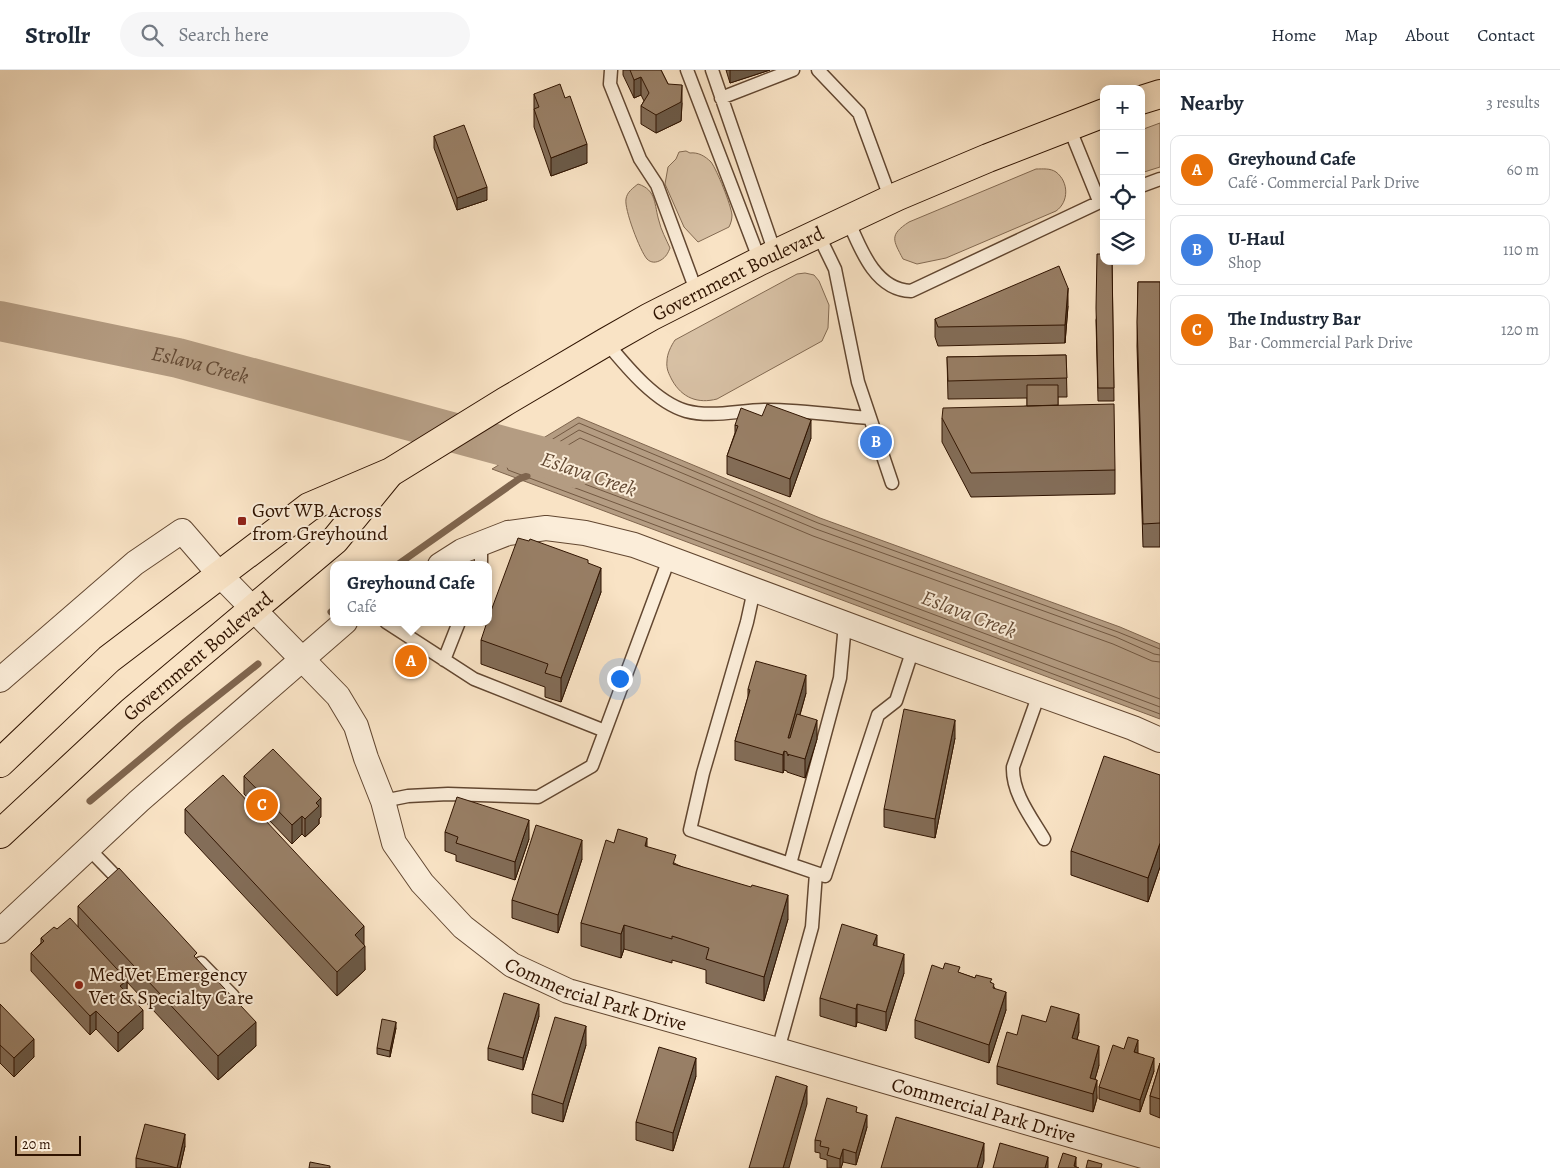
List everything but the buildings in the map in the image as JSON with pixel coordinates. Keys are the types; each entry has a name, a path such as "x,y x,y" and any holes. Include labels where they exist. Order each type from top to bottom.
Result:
{"main road":[{"path":"1145,99 1160,94"},
{"name":"Government Boulevard","path":"0,763 110,659 309,507 391,472 606,342 768,257 890,200 988,158 1100,115"},
{"name":"Government Boulevard","path":"0,834 131,712 335,540 391,472"}],"street":[{"path":"446,561 462,551 481,554 508,534 546,528 585,533 634,545 913,649 1133,728 1160,740"},
{"name":"Commercial Park Drive","path":"0,680 135,563 182,531 220,575 338,696 356,726 383,801 394,843 422,883 463,927 512,965 568,991 1160,1161"},
{"path":"0,931 139,801 340,626"}],"lane":[{"path":"611,70 610,84 640,159 657,186 697,293"},
{"path":"687,70 768,257"},
{"path":"712,70 768,257"},
{"path":"721,98 793,70"},
{"path":"818,70 859,113 890,200"},
{"path":"1069,127 1100,198"},
{"path":"1145,185 1160,179"},
{"path":"848,220 864,256 884,282 902,290 911,290 1100,200"},
{"path":"818,234 835,269 858,382 892,483"},
{"path":"606,342 638,379 671,404 686,411 708,414 781,410 869,418"},
{"path":"383,801 408,796 448,794 538,797 592,766 669,559"},
{"path":"754,590 747,622 703,773 690,830 825,876 878,715 896,701 913,649"},
{"path":"790,864 840,678 845,624"},
{"path":"392,626 474,679 605,731"},
{"path":"444,660 457,626"},
{"path":"1039,694 1013,767 1013,777 1021,800 1044,839"},
{"path":"89,849 130,891"},
{"path":"778,1050 812,927 816,873"},
{"path":"192,954 233,996"}],"shaded area":[{"path":"1160,123 1160,167 1145,172 1145,130"},
{"path":"686,151 701,155 711,162 717,172 732,215 729,227 698,242 684,227 665,184 668,167 676,159 679,152"},
{"path":"1036,169 1054,171 1063,181 1066,192 1065,197 1063,203 1056,211 946,258 917,264 903,259 895,238 898,231 909,222"},
{"path":"638,184 649,190 652,194 661,228 670,248 666,256 657,262 650,261 644,255 627,211 626,199 630,190"},
{"path":"797,274 814,275 819,281 829,305 828,328 822,341 717,399 697,400 686,395 676,386 667,366 668,353 675,340"}],"water":[{"path":"578,417 820,518 1120,627 1160,644 1160,719 492,469"}],"waterway":[{"name":"Eslava Creek","path":"0,321 178,358 551,459 574,468"},
{"path":"403,561 519,479 527,476"},
{"path":"90,801 258,664"}],"place":[{"name":"U-Haul","path":"876,442"},
{"name":"Govt WB Across from Greyhound","path":"242,521"},
{"name":"Greyhound Cafe","path":"411,661"},
{"name":"The Industry Bar","path":"262,805"},
{"name":"MedVet Emergency Vet & Specialty Care","path":"79,985"}]}
